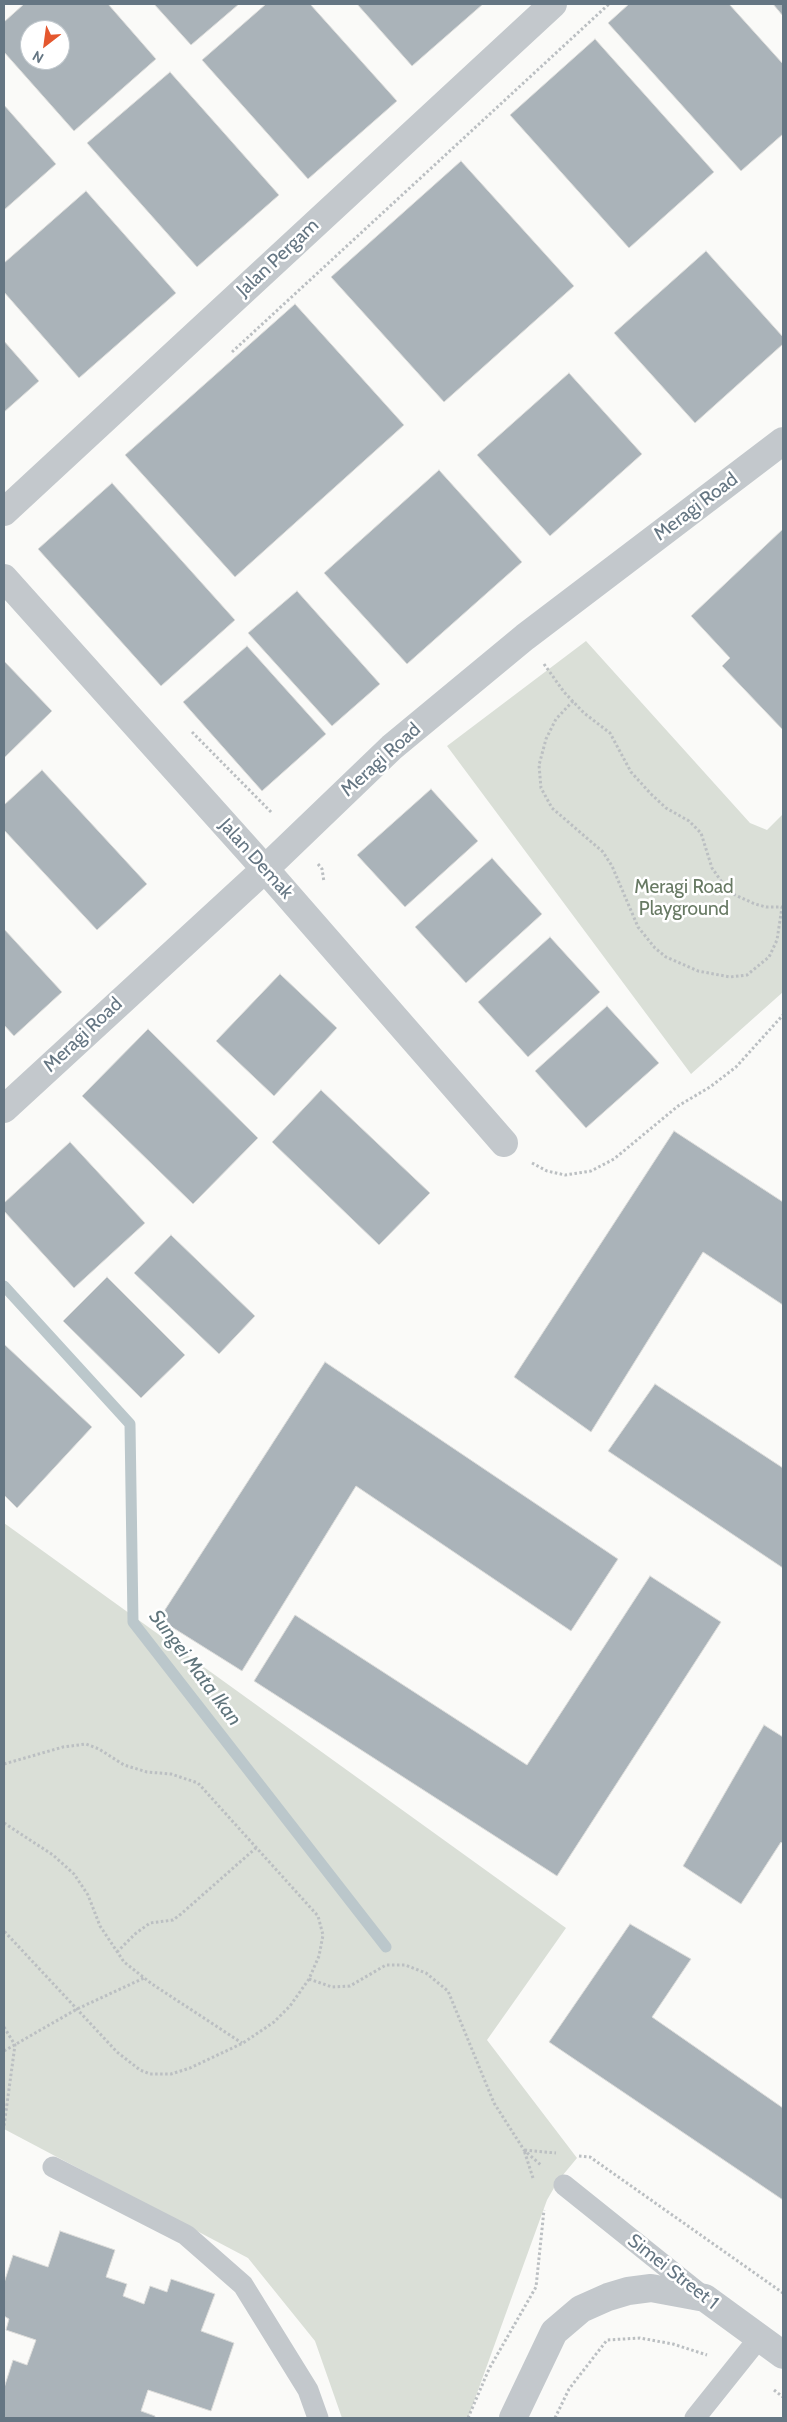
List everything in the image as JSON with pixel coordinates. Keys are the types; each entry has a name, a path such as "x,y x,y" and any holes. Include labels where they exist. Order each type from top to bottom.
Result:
{"street":[{"name":"Jalan Pergam","path":"4,512 553,4"},
{"name":"Meragi Road","path":"4,1109 265,869 392,747 525,637 783,442"},
{"name":"Jalan Demak","path":"4,578 265,869 504,1143"},
{"path":"513,2418 554,2332 582,2309 608,2297 651,2288 705,2298"},
{"name":"Simei Street 1","path":"705,2298 783,2355"}],"lane":[{"path":"53,2167 186,2234 244,2284 308,2390 318,2418"},
{"name":"Simei Street 1","path":"564,2185 705,2298"},
{"path":"696,2418 759,2338"}],"path":[{"path":"226,358 609,4"},
{"path":"525,637 564,692 610,733 632,772 650,794 666,808 689,821 701,833 712,868 726,888 755,904 766,907 782,907 777,940 769,957 746,974 730,977 698,971 666,956 651,944 638,927 612,866 603,852 552,808 541,788 538,778 539,765 546,739 556,719 573,702"},
{"path":"504,1143 547,1171 565,1175 592,1171 614,1159 678,1106 710,1087 736,1067 764,1033 783,1015"},
{"path":"4,1764 63,1747 86,1744 124,1765 147,1772 171,1774 198,1783 318,1916 323,1935 319,1956 309,1979 290,2006 274,2022 243,2043 190,2068 171,2074 150,2074 140,2070 117,2052 4,1931"},
{"path":"4,1823 53,1855 74,1874 88,1895 100,1926 124,1962 144,1978 243,2043"},
{"path":"117,1952 134,1934 150,1923 173,1920 181,1914 257,1847"},
{"path":"309,1979 332,1987 350,1986 367,1974 386,1966 405,1965 426,1973 448,1991 494,2104 524,2150 536,2185"},
{"path":"4,2051 77,2009 144,1978"},
{"path":"4,2028 15,2045 4,2126"},
{"path":"524,2150 562,2154"},
{"path":"524,2150 564,2185"},
{"path":"571,2155 590,2157 783,2292"},
{"path":"468,2418 489,2369 536,2287 544,2212 541,2203"},
{"path":"555,2418 569,2390 607,2340 640,2338 673,2344 738,2364 783,2397"}],"green space":[{"name":"Meragi Road Playground","path":"586,641 750,823 767,830 783,814 783,992 691,1074 447,746"},
{"path":"4,1523 566,1928 487,2040 577,2158 558,2181 547,2200 468,2418 342,2418 315,2341 248,2258 4,2129"}],"building":[{"path":"24,4 108,4 156,59 74,131 4,52 4,22"},
{"path":"154,4 239,4 191,45"},
{"path":"266,4 310,4 397,101 308,179 202,60"},
{"path":"357,4 483,4 412,66"},
{"path":"629,4 729,4 783,64 783,134 741,171 608,23"},
{"path":"773,4 783,4 783,16"},
{"path":"595,39 714,172 629,248 510,115"},
{"path":"170,72 279,195 197,267 87,143"},
{"path":"4,105 56,164 4,210"},
{"path":"461,161 574,286 444,402 331,277"},
{"path":"86,191 176,293 79,378 4,292 4,263"},
{"path":"706,251 783,337 783,344 695,423 614,333"},
{"path":"295,304 404,425 235,577 125,455"},
{"path":"4,341 39,381 4,412"},
{"path":"569,373 642,454 550,536 477,455"},
{"path":"439,470 522,562 407,664 324,573"},
{"path":"112,483 235,620 161,686 38,549"},
{"path":"783,529 783,730 722,666 730,658 691,616"},
{"path":"297,591 380,684 332,726 248,633"},
{"path":"247,646 326,734 262,791 183,702"},
{"path":"4,661 52,711 4,758"},
{"path":"42,770 147,884 97,930 4,830 4,805"},
{"path":"431,789 478,841 405,907 357,855"},
{"path":"492,858 542,914 466,983 415,927"},
{"path":"4,929 62,992 14,1036 4,1025"},
{"path":"550,937 600,992 528,1057 478,1002"},
{"path":"280,974 337,1028 274,1096 216,1041"},
{"path":"607,1006 659,1063 586,1128 535,1071"},
{"path":"148,1029 258,1138 193,1204 82,1096"},
{"path":"321,1090 430,1193 379,1245 272,1142"},
{"path":"674,1131 783,1202 783,1305 703,1252 591,1432 514,1377"},
{"path":"70,1142 145,1223 74,1288 4,1211 4,1203"},
{"path":"171,1235 255,1316 219,1354 134,1273"},
{"path":"107,1277 185,1355 141,1398 63,1321"},
{"path":"4,1344 92,1427 17,1508 4,1495"},
{"path":"325,1362 618,1559 571,1631 356,1486 242,1671 159,1619"},
{"path":"655,1384 783,1468 783,1568 608,1451"},
{"path":"650,1576 721,1622 557,1876 254,1681 295,1615 527,1765"},
{"path":"764,1725 783,1737 783,1844 781,1842 741,1904 683,1866"},
{"path":"630,1924 691,1959 652,2017 783,2108 783,2200 549,2042"},
{"path":"60,2231 115,2250 106,2277 127,2284 123,2296 144,2304 150,2286 167,2292 171,2279 215,2294 201,2331 234,2343 211,2411 148,2390 141,2411 155,2416 155,2418 4,2418 4,2388 13,2360 27,2365 36,2340 6,2330 9,2319 4,2316 4,2283 13,2255 48,2267"}],"waterway":[{"name":"Sungei Mata Ikan","path":"4,1286 130,1424 133,1622 386,1947"}]}
